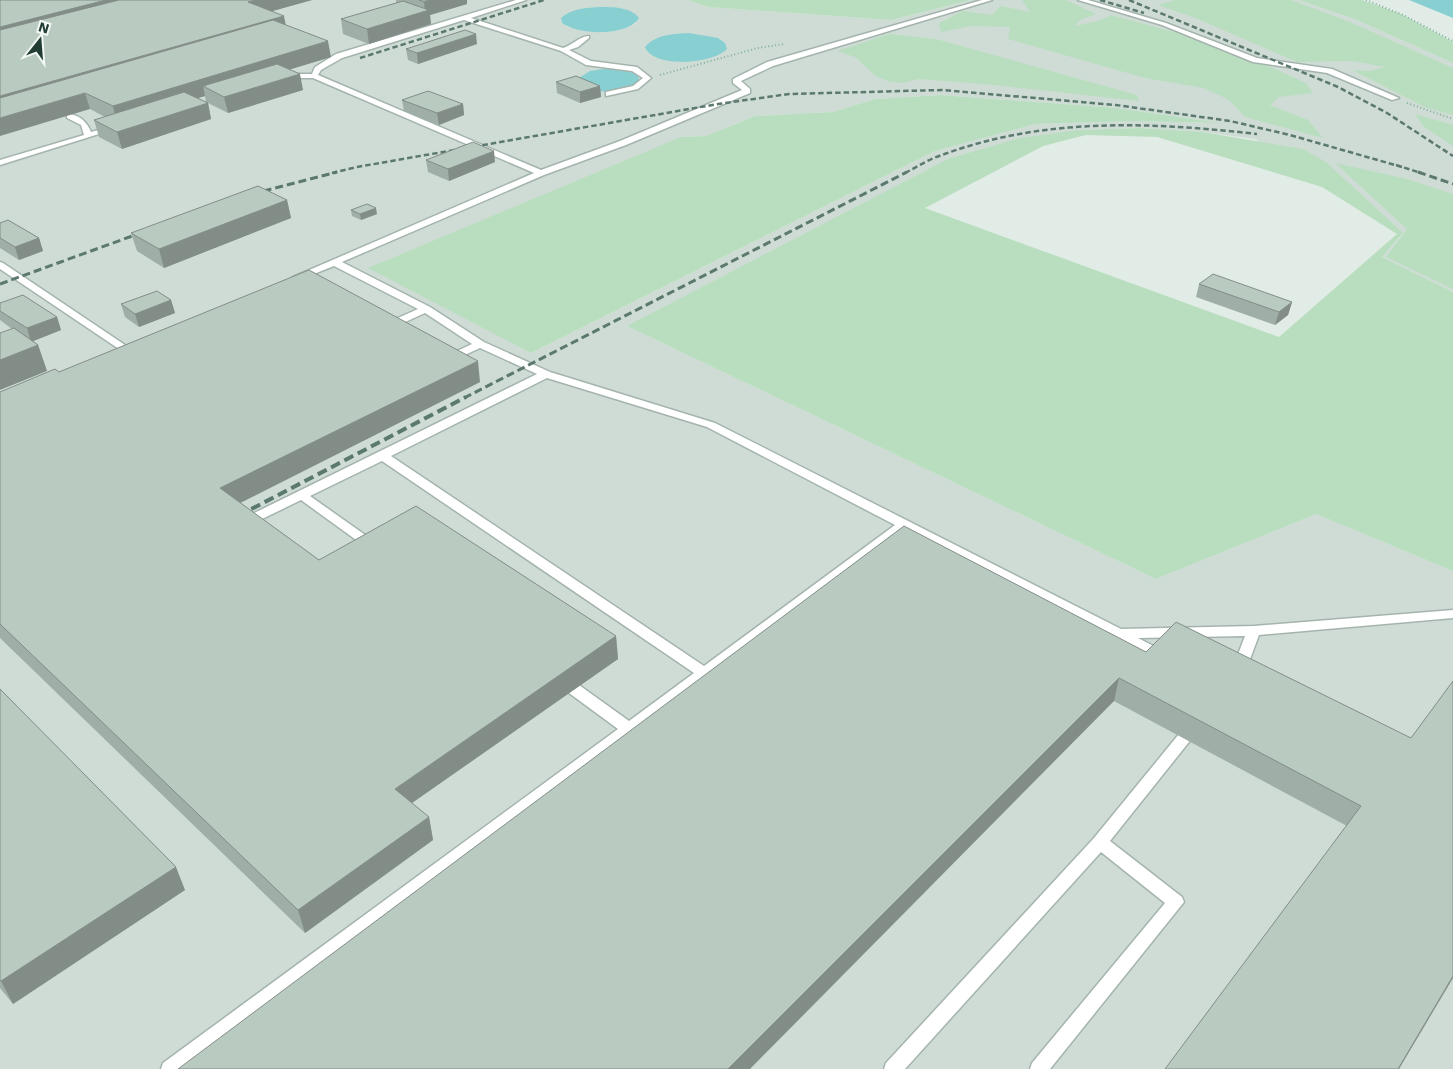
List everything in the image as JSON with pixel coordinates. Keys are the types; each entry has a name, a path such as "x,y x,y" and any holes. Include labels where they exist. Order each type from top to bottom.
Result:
{"lane":[{"path":"278,78 314,71 339,56 523,0"},
{"path":"289,281 541,173 623,143 747,91 736,81 770,64 989,0"},
{"path":"1081,0 1164,24 1256,60 1328,71 1395,98"},
{"path":"465,18 563,50 590,63 634,70 647,78 644,84 609,94"},
{"path":"563,50 576,46 586,37"},
{"path":"314,71 541,173"},
{"path":"70,116 84,124 89,136"},
{"path":"0,163 127,124"},
{"path":"334,262 426,309 480,344 546,374 711,425 1160,655"},
{"path":"0,265 126,349"},
{"path":"0,279 13,274"},
{"path":"384,328 426,309"},
{"path":"443,361 480,344"},
{"path":"244,523 546,374"},
{"path":"383,456 704,673"},
{"path":"301,495 379,551"},
{"path":"170,1069 904,524"},
{"path":"948,564 960,554"},
{"path":"1117,634 1254,631 1453,614"},
{"path":"1236,678 1254,631"},
{"path":"574,690 628,729"},
{"path":"893,1069 1100,842 1184,738"},
{"path":"1039,1069 1176,902 1100,842"}],"path":[{"path":"1366,0 1402,14 1453,41"},
{"path":"1395,98 1453,119"}],"shaded area":[{"path":"0,0 687,0 708,7 891,20 971,0 1299,0 1357,20 1453,63 1453,292 1382,257 1403,234 1255,139 1202,132 1140,128 1079,130 627,326 1156,579 1316,514 1453,571 1453,1069 0,1069","holes":["587,8 625,9 636,24 609,32 568,27 562,23 561,18","941,95 1117,108 1218,123 1135,121 1036,124 935,151 531,353 681,137 706,136 755,116 833,112 875,99"]}],"green space":[{"path":"687,0 971,0 891,20 708,7"},
{"path":"1022,0 1066,0 1096,14 1080,20 1075,26 1098,21 1111,15 1185,35 1273,68 1306,83 1313,93 1279,97 1270,105 1308,120 1323,138 1245,117 1229,100 1204,88 1145,78 1008,39 1010,27 971,26 941,32 939,23 963,11 992,15 1000,6 1030,12"},
{"path":"1175,0 1291,0 1350,22 1453,68 1453,115 1425,107 1352,70 1371,71 1385,67 1353,61 1297,62 1198,19 1158,5"},
{"path":"1299,0 1362,0 1401,14 1453,42 1453,63 1357,20"},
{"path":"889,34 936,39 1137,95 1139,101 919,79 903,83 891,82 877,77 855,57 837,51"},
{"path":"941,95 1117,108 1220,123 1135,121 1036,124 935,151 531,353 368,268 681,137 706,136 755,116 833,112 875,99"},
{"path":"1415,114 1453,125 1453,146 1423,126"},
{"path":"1140,128 1202,132 1303,149 1326,162 1403,233 1382,257 1453,292 1453,571 1316,514 1156,579 627,326 948,159 1020,138 1079,130","holes":["1086,135 1157,137 1322,187 1397,234 1279,337 925,208 1043,146"]},
{"path":"1335,163 1407,179 1453,194 1453,289 1386,257 1407,229"}],"water":[{"path":"1409,0 1453,0 1453,18"},
{"path":"600,7 627,10 636,14 639,18 633,24 624,28 602,32 579,30 562,23 561,18 570,12"},
{"path":"689,33 718,38 725,43 727,49 710,58 684,62 660,59 651,54 645,47 654,39 660,37"},
{"path":"611,68 632,72 638,76 639,80 624,89 604,92 592,89 579,78 590,71"}],"building":[{"path":"0,0 106,0 0,27"},
{"path":"119,0 256,0 248,2 284,16 0,96 0,30"},
{"path":"403,1 429,10 367,29 341,19"},
{"path":"273,20 328,41 113,106 85,93 0,118 0,98"},
{"path":"465,30 476,34 417,53 406,49"},
{"path":"277,64 300,74 224,97 203,86"},
{"path":"576,76 600,86 580,92 556,82"},
{"path":"428,91 463,104 437,113 402,100"},
{"path":"184,92 208,103 117,132 94,120"},
{"path":"473,142 494,151 448,169 426,160"},
{"path":"258,186 287,200 159,249 131,233"},
{"path":"367,204 376,208 360,214 351,210"},
{"path":"8,220 39,238 15,247 0,238 0,223"},
{"path":"309,270 478,361 220,488 319,560 416,506 616,636 395,789 429,817 298,910 0,624 0,392 55,369 59,372"},
{"path":"1213,274 1292,302 1279,312 1199,284"},
{"path":"157,291 171,300 135,314 121,304"},
{"path":"23,295 57,317 27,328 0,311 0,303"},
{"path":"14,328 38,345 0,360 0,333"},
{"path":"904,526 1146,652 1176,622 1411,738 1453,681 1453,976 1398,1069 1165,1069 1361,806 1119,678 728,1069 178,1069"},
{"path":"0,689 176,867 1,981 0,980"}],"railway":[{"path":"360,58 544,0"},
{"path":"1100,0 1144,13"},
{"path":"1129,0 1338,87 1387,113 1453,156"},
{"path":"332,173 357,167 718,104 789,94 942,90 1116,105 1230,121 1290,135 1402,167"},
{"path":"905,173 937,157 980,143 1019,134 1059,128 1138,125 1257,134"},
{"path":"1396,165 1420,173"},
{"path":"252,194 337,172"},
{"path":"464,398 907,172"},
{"path":"1420,173 1453,184"},
{"path":"0,284 146,231"},
{"path":"238,516 466,397"}]}
